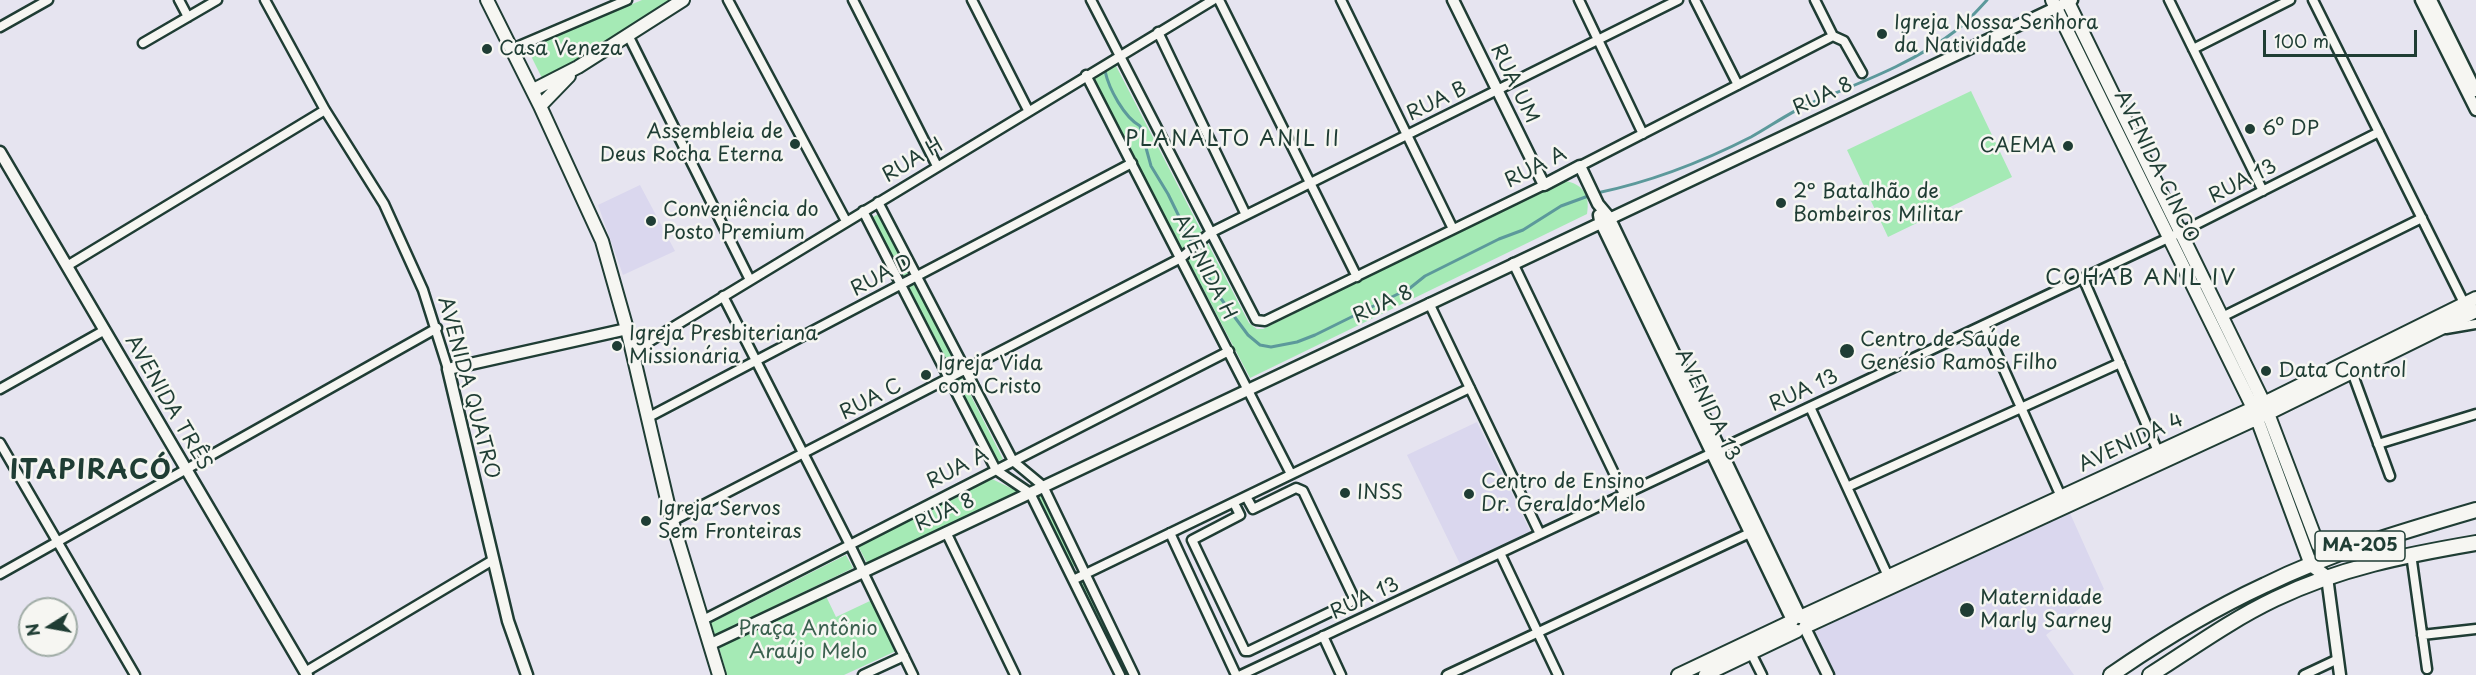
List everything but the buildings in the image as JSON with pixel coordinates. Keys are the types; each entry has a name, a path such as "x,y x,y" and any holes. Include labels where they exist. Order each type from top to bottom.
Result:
{"main road":[{"path":"487,0 593,216 611,268 672,521 711,644 718,675"},
{"path":"532,90 578,67 683,0"},
{"name":"AVENIDA CINCO","path":"2069,1 2125,118 2175,234 2261,410 2311,565"},
{"name":"AVENIDA CINCO","path":"2054,4 2113,124 2222,317 2318,545 2325,553 2333,556"},
{"path":"540,106 578,67"},
{"path":"2113,124 2125,118"},
{"name":"AVENIDA 4","path":"2261,410 2352,372 2471,313 2476,298"},
{"name":"AVENIDA 4","path":"1678,675 1799,623 2471,313"},
{"name":"MA-205","path":"2311,565 2410,529 2476,510"},
{"name":"AVENIDA 4","path":"1705,675 1751,653 1799,623 1888,576 2032,516"},
{"path":"2150,675 2166,670 2248,613 2327,577 2363,565 2411,554 2476,543"},
{"path":"2111,675 2205,616 2266,584 2311,565 2327,577"}],"street":[{"path":"0,27 48,0"},
{"path":"178,0 188,17"},
{"path":"143,43 217,0"},
{"name":"AVENIDA QUATRO","path":"265,0 325,110 384,204 423,290 437,328 448,369 508,621 527,675"},
{"path":"512,49 627,0"},
{"path":"728,0 846,221"},
{"path":"853,0 937,166"},
{"path":"972,0 1028,110"},
{"path":"1091,0 1210,233"},
{"path":"1213,0 1311,183 1357,277"},
{"name":"RUA H","path":"632,351 1213,0"},
{"path":"1341,0 1453,230"},
{"name":"RUA UM","path":"1453,0 1544,185"},
{"path":"1579,0 1643,134"},
{"name":"RUA B","path":"1192,249 1210,233 1678,0"},
{"path":"1695,0 1738,85"},
{"path":"1815,0 1833,36 1844,41 1862,73"},
{"path":"2169,0 2263,191"},
{"path":"2193,49 2290,0"},
{"path":"2313,0 2471,313"},
{"path":"2421,0 2474,92"},
{"path":"2431,0 2474,92 2476,110"},
{"name":"RUA 8","path":"711,644 2054,4 2069,1"},
{"path":"1158,32 1246,215"},
{"path":"628,35 750,280"},
{"name":"RUA A","path":"1210,233 1253,317 1256,320 1265,321 1544,185 1833,36"},
{"name":"AVENIDA H","path":"1086,75 1291,474"},
{"path":"67,266 325,110"},
{"name":"RUA 13","path":"1241,675 2084,278 2379,132"},
{"name":"AVENIDA TRÊS","path":"0,152 306,673 493,560"},
{"name":"RUA D","path":"647,418 1132,163"},
{"name":"AVENIDA 13","path":"1580,166 1753,531 1828,675"},
{"path":"878,202 1013,461 1043,486 1134,675"},
{"path":"862,211 996,470 1030,493 1120,675"},
{"path":"2222,317 2422,218"},
{"name":"RUA C","path":"672,521 1181,258 1192,249"},
{"path":"1513,263 1624,494"},
{"path":"2084,278 2160,457"},
{"path":"723,296 850,545 913,675"},
{"path":"1429,303 1540,534"},
{"path":"1984,325 2063,502"},
{"path":"0,573 437,328"},
{"path":"448,369 627,329"},
{"path":"0,389 105,330"},
{"name":"RUA A","path":"703,620 1229,351"},
{"path":"1847,487 2120,363"},
{"path":"2352,372 2390,476"},
{"path":"1073,580 1470,388"},
{"path":"1810,406 1888,576"},
{"path":"2378,444 2476,414"},
{"path":"0,443 135,675"},
{"path":"1236,507 1240,515 1192,540 1245,651 1250,651 1353,601 1353,596 1303,491 1296,488 1253,509 1248,500"},
{"path":"1447,675 1753,531"},
{"path":"946,532 1015,675"},
{"path":"1170,533 1236,675"},
{"path":"1500,553 1558,675"},
{"path":"2411,554 2427,669"},
{"path":"2327,577 2340,675"},
{"path":"2422,634 2476,629"},
{"path":"1323,636 1341,675"},
{"path":"1751,653 1762,675"},
{"path":"863,675 903,656"},
{"path":"2304,675 2338,659"}],"shaded area":[{"path":"640,185 675,251 623,275 598,205"},
{"name":"Centro de Ensino Dr. Geraldo Melo","path":"1477,422 1531,533 1461,566 1407,455"},
{"name":"Maternidade Marly Sarney","path":"2069,511 2104,589 2046,635 2074,675 1835,675 1813,632"}],"green space":[{"path":"642,0 675,0 543,80 527,48"},
{"path":"1114,62 1249,323 1257,329 1263,329 1560,181 1574,183 1583,190 1587,200 1587,214 1250,378 1091,75"},
{"path":"1971,91 2012,177 1888,237 1847,150"},
{"path":"878,214 959,369 949,373 870,219"},
{"path":"962,378 1003,459 996,462 956,381"},
{"path":"990,478 1019,492 867,563 858,546"},
{"path":"1043,490 1079,564 1073,567 1036,494"},
{"path":"846,555 853,568 715,635 711,623"},
{"path":"1084,574 1130,675 1123,675 1076,578"},
{"name":"Praça Antônio Araújo Melo","path":"825,594 836,617 872,600 896,651 844,675 727,675 718,644"}],"waterway":[{"path":"1597,193 1657,177 1715,154 1751,137 1803,107 1906,62 1958,29 1987,0"},
{"path":"1105,71 1118,102 1128,116 1140,126 1151,166 1168,194 1216,292 1248,335 1260,345 1271,347 1297,342 1315,335 1410,288 1425,276 1499,239 1523,230 1561,206 1591,195"}],"place":[{"name":"Igreja Nossa Senhora da Natividade","path":"1882,34"},
{"name":"Casa Veneza","path":"487,49"},
{"name":"6º DP","path":"2250,129"},
{"name":"Assembleia de Deus Rocha Eterna","path":"795,144"},
{"name":"CAEMA","path":"2068,146"},
{"name":"2° Batalhão de Bombeiros Militar","path":"1781,203"},
{"name":"Conveniência do Posto Premium","path":"651,221"},
{"name":"Igreja Presbiteriana Missionária","path":"617,346"},
{"name":"Centro de Saúde Genésio Ramos Filho","path":"1847,351"},
{"name":"Data Control","path":"2266,371"},
{"name":"Igreja Vida com Cristo","path":"926,375"},
{"name":"INSS","path":"1345,493"},
{"name":"Centro de Ensino Dr. Geraldo Melo","path":"1469,494"},
{"name":"Igreja Servos Sem Fronteiras","path":"646,521"},
{"name":"Maternidade Marly Sarney","path":"1967,610"}],"district":[{"name":"PLANALTO ANIL II","path":"1233,140"},
{"name":"COHAB ANIL IV","path":"2141,279"},
{"name":"ITAPIRACÓ","path":"91,472"}]}
